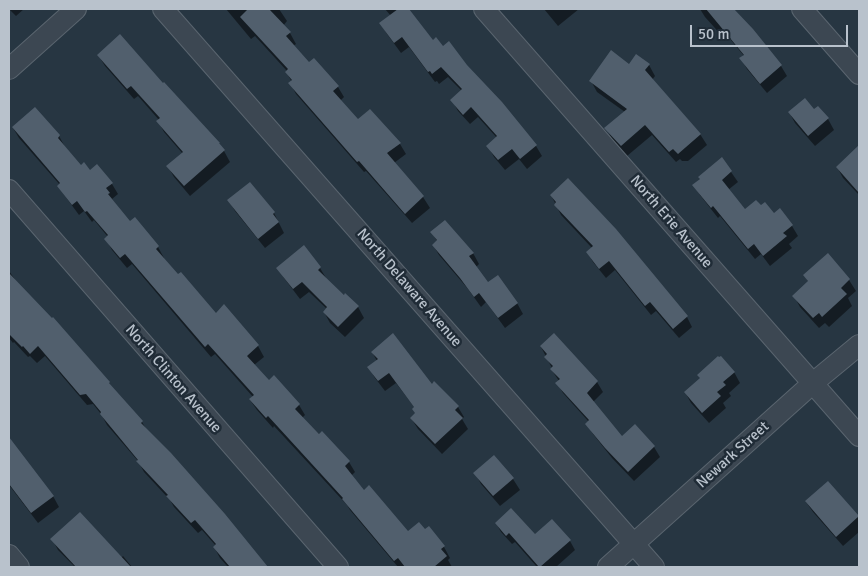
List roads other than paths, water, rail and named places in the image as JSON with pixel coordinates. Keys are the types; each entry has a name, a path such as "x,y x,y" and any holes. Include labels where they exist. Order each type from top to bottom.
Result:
{"street":[{"path":"9,69 76,9"},
{"name":"North Delaware Avenue","path":"163,9 654,567"},
{"name":"North Erie Avenue","path":"484,9 859,436"},
{"path":"802,9 859,74"},
{"name":"North Clinton Avenue","path":"9,190 338,567"},
{"name":"Newark Street","path":"608,567 813,383 859,345"},
{"path":"9,555 19,567"}]}
